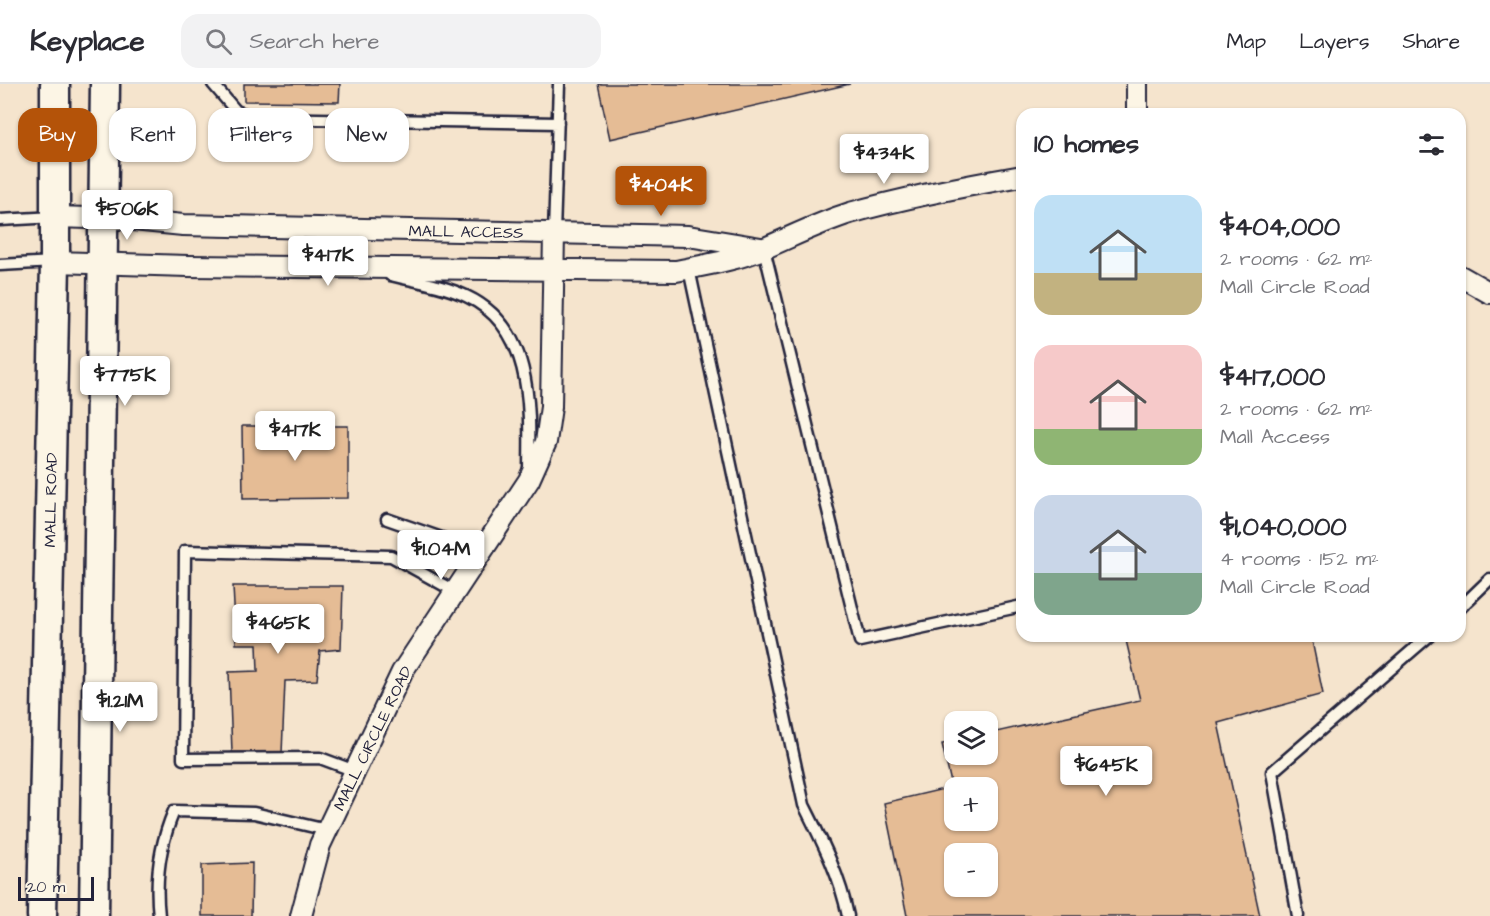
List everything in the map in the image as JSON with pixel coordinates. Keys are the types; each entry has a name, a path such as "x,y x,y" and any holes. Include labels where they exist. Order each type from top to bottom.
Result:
{"main road":[{"name":"MALL ROAD","path":"42,916 55,217 55,84"},
{"path":"94,916 105,84"}],"street":[{"path":"1137,84 1137,108"},
{"path":"54,262 364,269 676,271 736,258 764,249 787,237 849,213 951,188 1016,177"},
{"name":"MALL ACCESS","path":"55,217 183,225 554,233"},
{"path":"554,233 688,236 764,249"},
{"name":"MALL CIRCLE ROAD","path":"301,916 320,845 402,672 529,480 546,442 551,406 554,233"},
{"path":"1466,279 1490,293"}],"lane":[{"path":"213,84 236,111 256,118 558,123"},
{"path":"554,233 560,84"},
{"path":"0,220 55,217"},
{"path":"764,249 861,641 1016,607"},
{"path":"0,265 54,262"},
{"path":"364,269 465,295 489,309 510,334 522,363 530,415 529,480"},
{"path":"689,269 804,805 832,861 844,895 848,916"},
{"path":"387,519 482,552"},
{"path":"355,771 320,758 183,759 185,551 391,556 456,592"},
{"path":"1466,602 1490,579"},
{"path":"1298,916 1272,772 1422,642"},
{"path":"159,916 157,893 165,833 174,811 254,813 327,830"}],"building":[{"path":"244,84 340,84 339,102 244,101"},
{"path":"598,84 850,84 610,139"},
{"path":"242,426 348,426 348,498 243,499"},
{"path":"233,586 343,586 341,649 320,651 317,680 285,681 282,753 232,752 229,672 258,671 257,644 236,644"},
{"path":"1126,642 1312,642 1323,694 1218,723 1260,916 907,916 884,803 944,789 944,831 998,831 998,777 950,777 947,765 998,765 998,732 1140,700"},
{"path":"252,863 251,916 202,916 202,865"}]}
